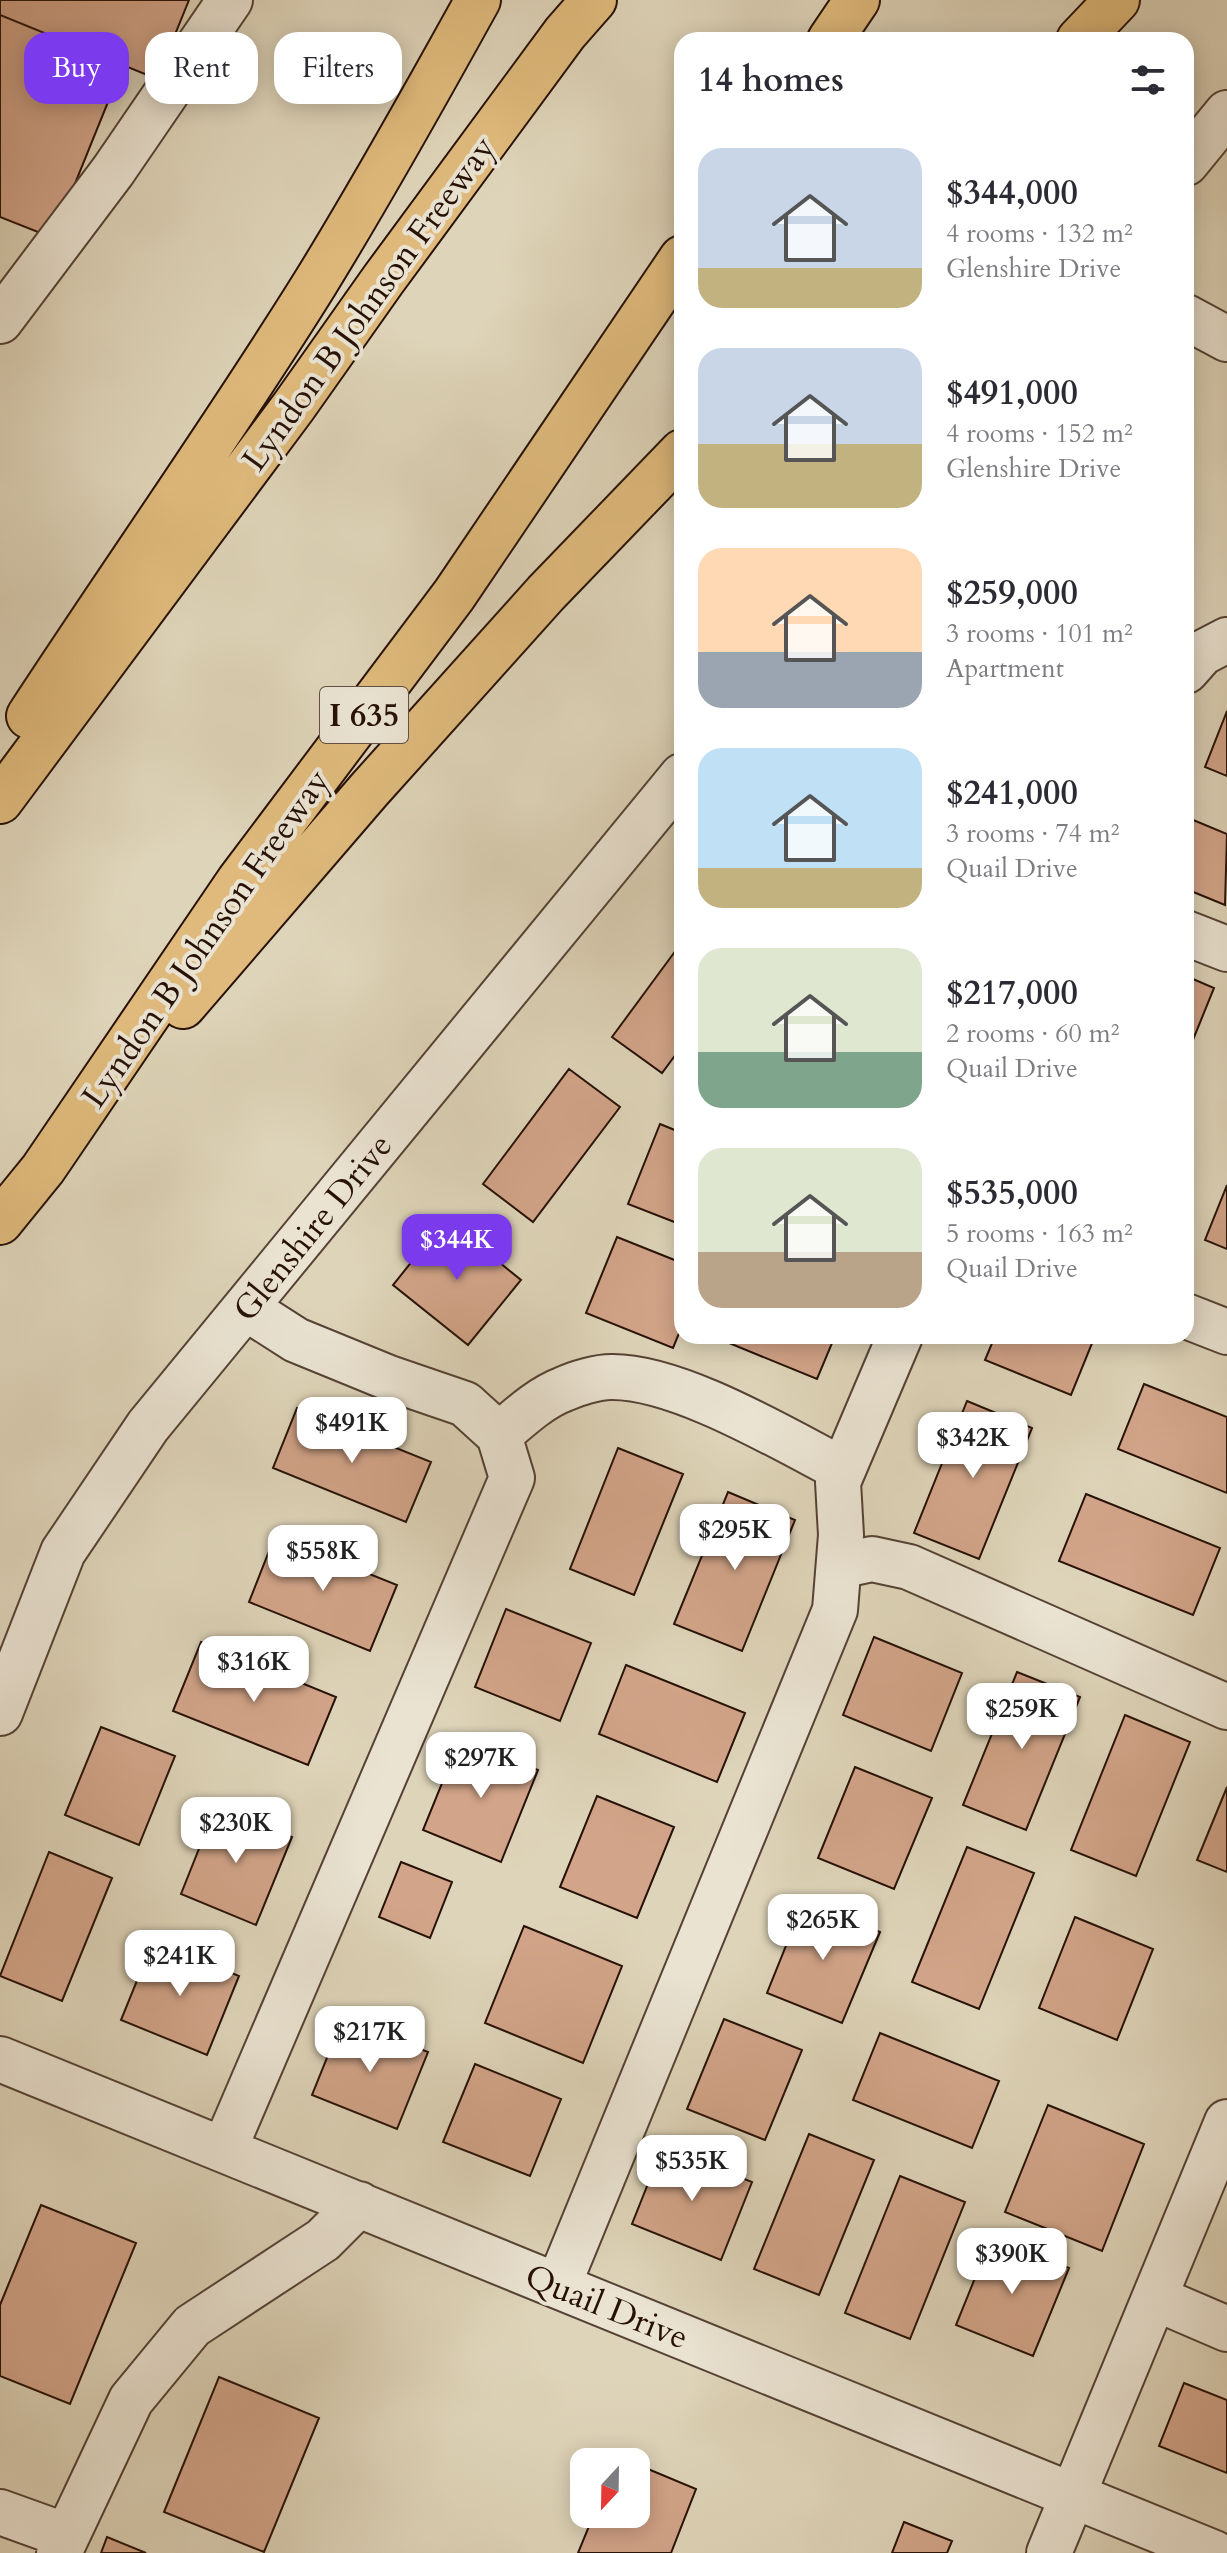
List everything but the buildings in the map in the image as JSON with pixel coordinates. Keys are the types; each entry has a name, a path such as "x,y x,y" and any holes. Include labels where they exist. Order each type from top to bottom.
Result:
{"highway":[{"path":"0,759 191,476 314,284 478,0"},
{"name":"Lyndon B Johnson Freeway","path":"0,801 285,418 565,33 594,0"},
{"path":"835,32 857,0"},
{"path":"1087,32 1117,0"},
{"name":"Lyndon B Johnson Freeway","path":"0,1222 43,1169 239,881 454,595 674,270"},
{"path":"43,1169 369,790 546,593 674,460"}],"street":[{"path":"0,321 113,171 230,0"},
{"path":"1194,153 1227,113"},
{"path":"1194,321 1227,339"},
{"path":"1194,662 1202,653 1227,640"},
{"name":"Glenshire Drive","path":"0,1713 63,1552 148,1426 674,786"},
{"path":"1194,936 1227,949"},
{"path":"224,2150 512,1478 499,1435 465,1404 389,1378 296,1340 246,1308"},
{"path":"1194,1319 1227,1332"},
{"path":"558,2286 835,1610 841,1535 838,1482 897,1344"},
{"path":"499,1435 534,1406 564,1389 610,1377 653,1382 715,1406 843,1470"},
{"path":"839,1566 872,1559 909,1567 1227,1707"},
{"name":"Quail Drive","path":"0,2059 1214,2553"},
{"path":"1049,2553 1227,2122"},
{"path":"0,2512 63,2544 131,2400 192,2326 323,2240 359,2204"},
{"path":"1155,2298 1227,2329"}]}
